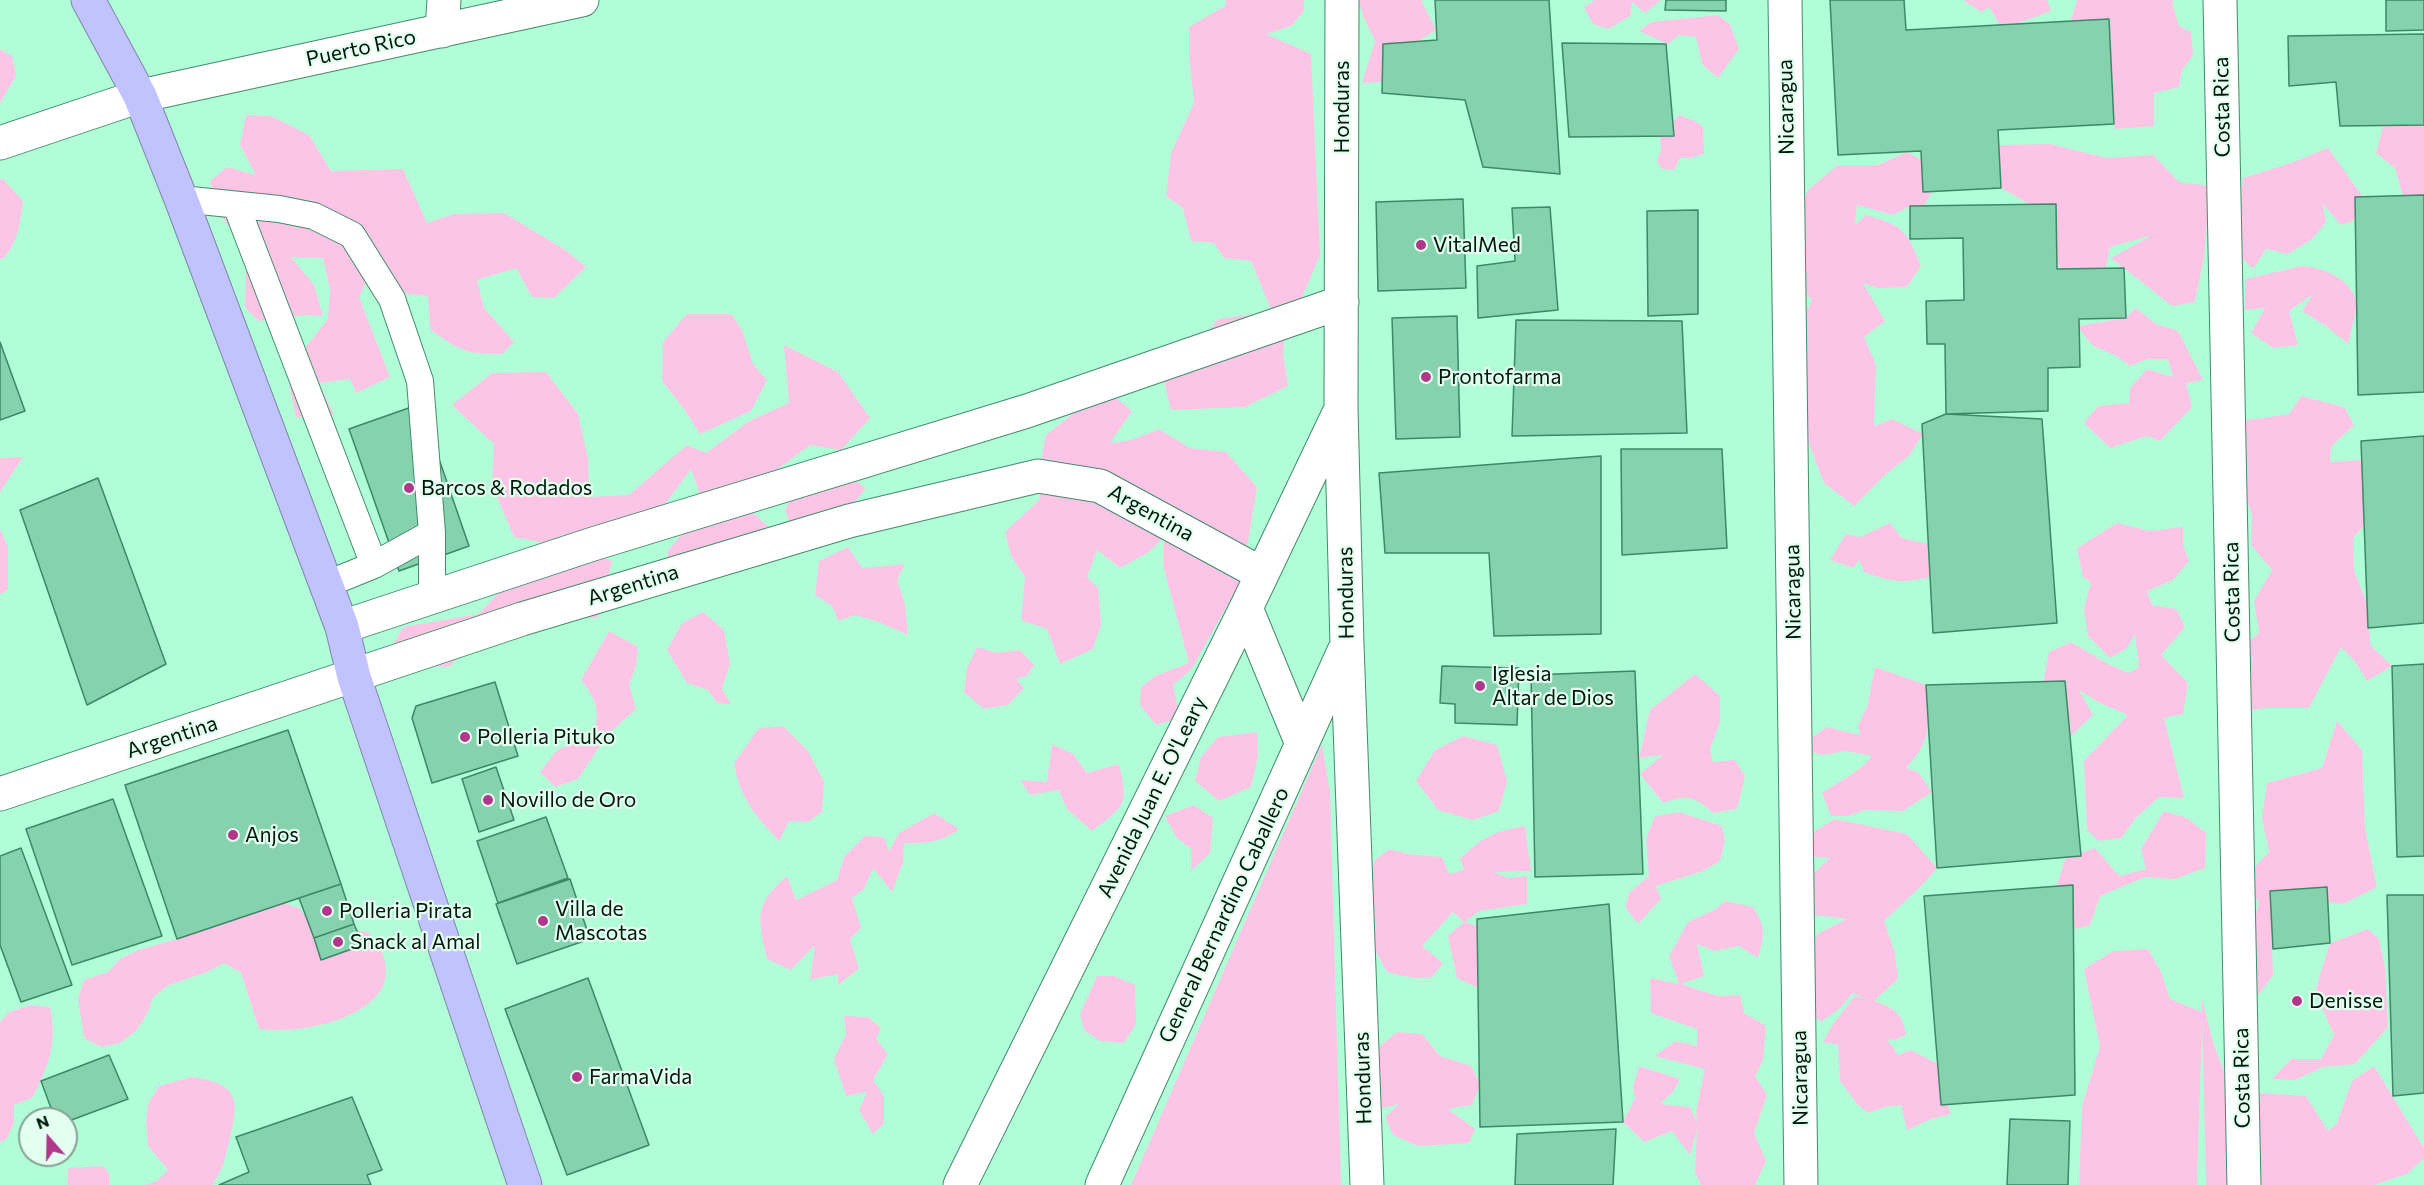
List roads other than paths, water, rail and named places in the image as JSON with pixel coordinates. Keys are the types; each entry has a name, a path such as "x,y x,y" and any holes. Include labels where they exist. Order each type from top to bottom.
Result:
{"highway":[{"path":"88,0 140,96 342,627 354,677 525,1185"}],"street":[{"name":"Puerto Rico","path":"0,143 140,96 443,15 582,0"},
{"name":"Honduras","path":"1342,0 1341,408 1347,645 1367,1185"},
{"name":"Nicaragua","path":"1785,0 1801,1185"},
{"name":"Costa Rica","path":"2220,0 2244,1185"},
{"path":"342,627 604,540 1027,411 1342,302"},
{"name":"Avenida Juan E. O'Leary","path":"960,1185 1246,608 1341,408"},
{"name":"Argentina","path":"0,794 522,619 794,536 1038,476 1100,486 1262,574"},
{"path":"1246,608 1302,744"},
{"name":"General Bernardino Caballero","path":"1102,1185 1347,645"}],"lane":[{"path":"181,199 279,209 314,216 352,235 392,299 420,381 432,533 432,596"},
{"path":"236,205 374,565"},
{"path":"325,585 374,565 432,533"}],"place":[{"name":"VitalMed","path":"1421,245"},
{"name":"Prontofarma","path":"1426,377"},
{"name":"Barcos & Rodados","path":"409,488"},
{"name":"Iglesia Altar de Dios","path":"1480,686"},
{"name":"Polleria Pituko","path":"465,737"},
{"name":"Novillo de Oro","path":"488,800"},
{"name":"Anjos","path":"233,835"},
{"name":"Polleria Pirata","path":"327,911"},
{"name":"Villa de Mascotas","path":"543,921"},
{"name":"Snack al Amal","path":"338,942"},
{"name":"Denisse","path":"2297,1001"},
{"name":"FarmaVida","path":"577,1077"}]}
